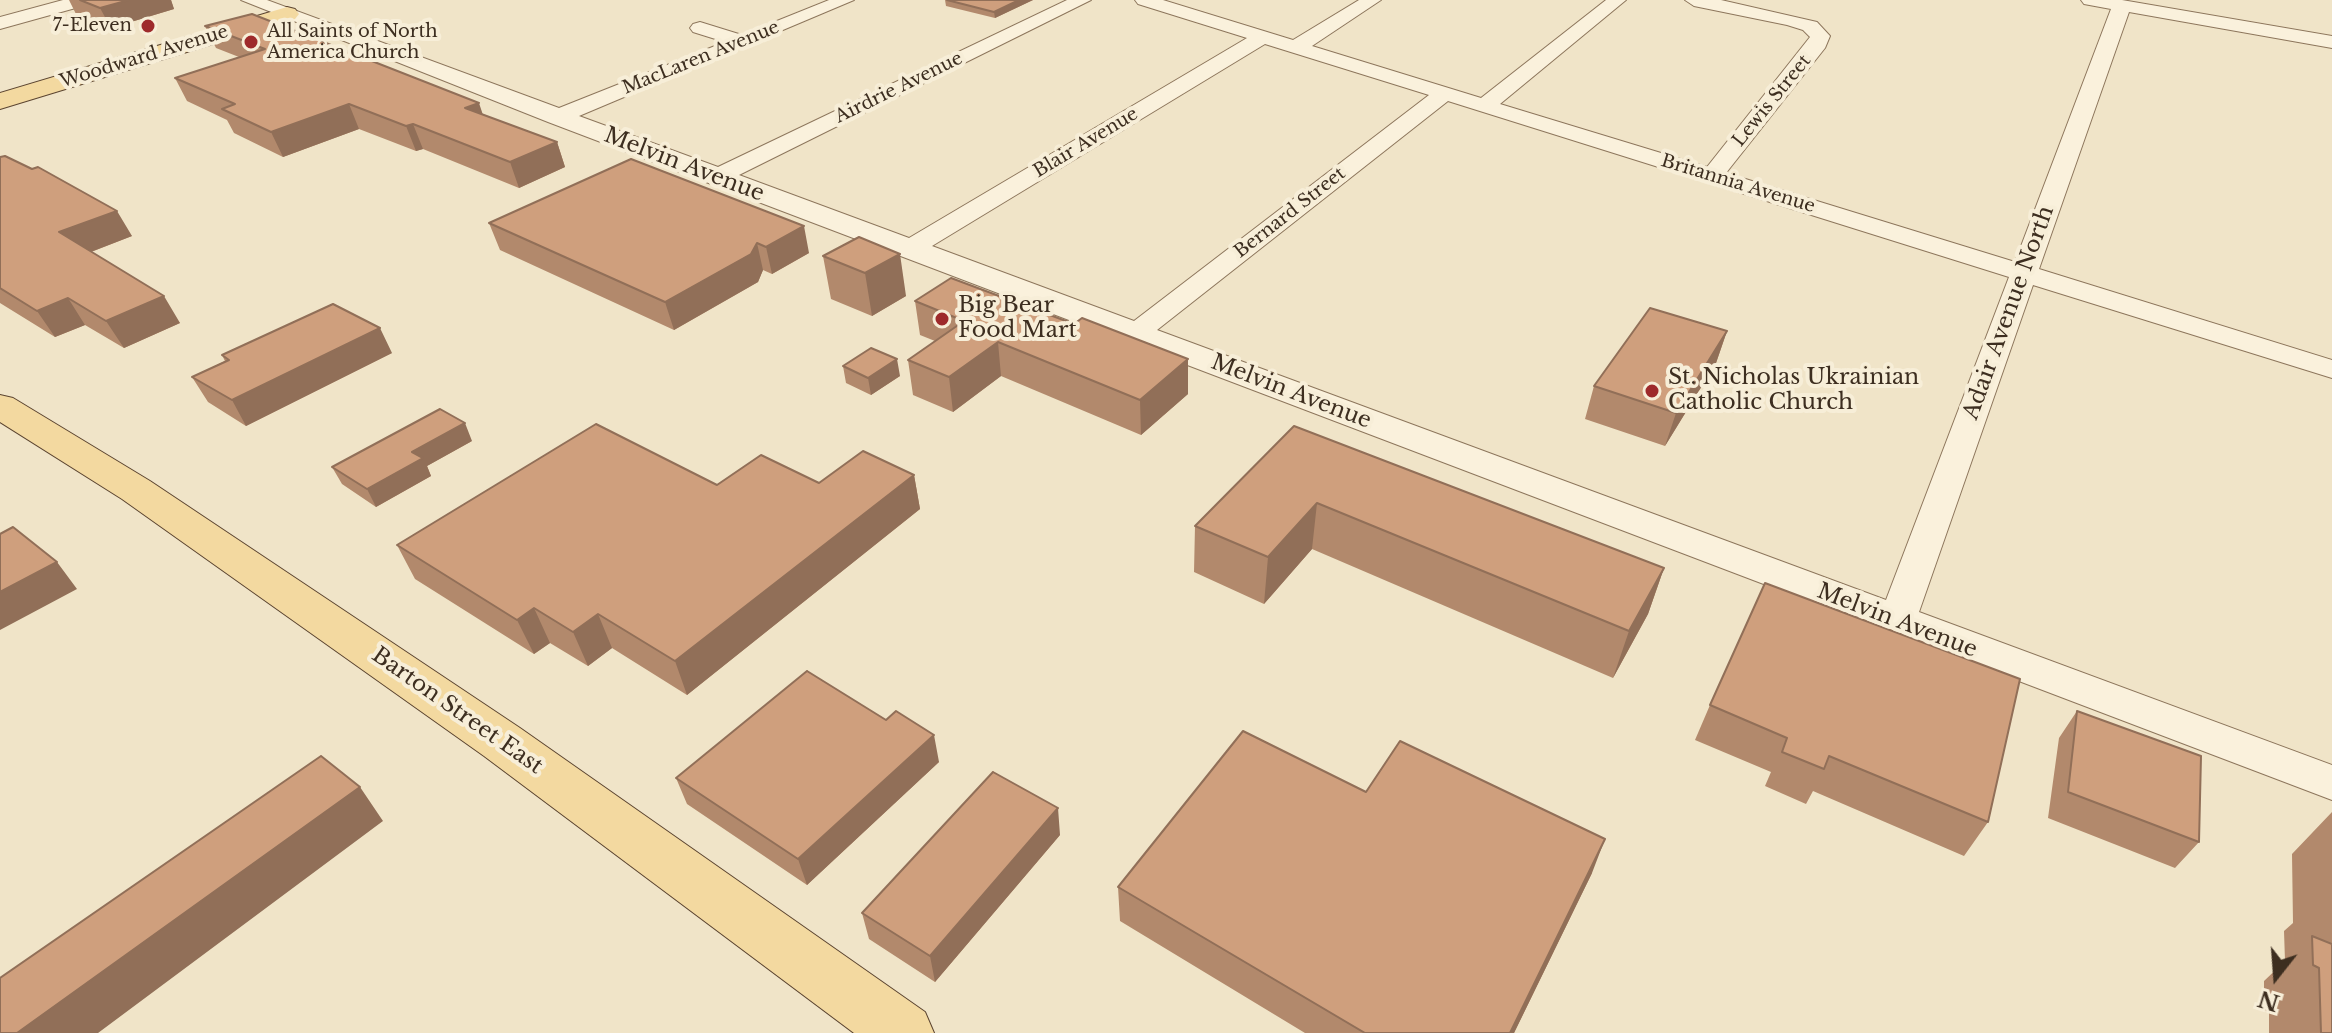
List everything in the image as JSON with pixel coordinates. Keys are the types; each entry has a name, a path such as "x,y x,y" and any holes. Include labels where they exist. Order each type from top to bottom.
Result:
{"main road":[{"name":"Woodward Avenue","path":"0,101 287,14"},
{"name":"Barton Street East","path":"0,406 136,490 490,733 903,1033"}],"street":[{"path":"0,23 84,0"},
{"name":"Melvin Avenue","path":"250,0 2332,783"},
{"name":"MacLaren Avenue","path":"556,117 845,0"},
{"name":"Airdrie Avenue","path":"717,177 1082,0"},
{"name":"Britannia Avenue","path":"1144,0 2332,369"},
{"path":"1296,47 1372,0"},
{"path":"1485,105 1617,0"},
{"name":"Lewis Street","path":"1694,0 1810,26 1820,36 1818,44 1712,176"},
{"path":"2090,0 2228,16 2332,42"},
{"name":"Adair Avenue North","path":"1897,621 2122,6"},
{"path":"700,28 743,41"},
{"name":"Blair Avenue","path":"909,249 1264,36"},
{"name":"Bernard Street","path":"1136,333 1444,94"}],"building":[{"path":"80,0 129,0 100,8"},
{"path":"947,0 1019,0 994,12"},
{"path":"252,14 479,103 465,108 557,142 510,162 413,124 406,126 349,104 271,132 222,109 235,104 175,78 265,49 205,26"},
{"path":"5,156 32,169 38,167 117,211 59,232 164,296 106,321 68,298 37,311 0,288 0,157"},
{"path":"631,159 804,226 766,247 757,243 751,254 665,302 489,223"},
{"path":"859,237 900,254 865,273 823,256"},
{"path":"951,278 1074,324 1082,318 1188,359 1140,400 998,342 949,377 908,360 964,321 915,301"},
{"path":"333,304 380,328 232,400 192,377 229,360 222,355"},
{"path":"1650,308 1727,331 1676,413 1594,386"},
{"path":"871,348 897,359 868,378 843,366"},
{"path":"440,409 465,423 412,452 423,458 367,489 332,467"},
{"path":"596,424 717,485 761,455 819,483 863,451 914,475 675,661 598,614 573,632 534,608 517,620 397,545"},
{"path":"1294,426 1664,568 1629,631 1317,503 1268,557 1195,526"},
{"path":"13,527 57,562 0,592 0,534"},
{"path":"1765,583 2020,679 1988,822 1829,756 1824,769 1782,752 1787,738 1710,705"},
{"path":"807,671 886,720 896,711 934,735 798,859 676,778"},
{"path":"2077,711 2201,756 2199,842 2068,792"},
{"path":"1243,731 1366,792 1400,741 1605,839 1510,1033 1365,1033 1118,887"},
{"path":"321,756 360,787 17,1033 0,1033 0,978"},
{"path":"993,772 1058,808 930,956 862,913"},
{"path":"2312,936 2332,944 2332,1033 2321,1033 2319,968 2313,965"}],"place":[{"name":"7-Eleven","path":"148,26"},
{"name":"All Saints of North America Church","path":"251,42"},
{"name":"Big Bear Food Mart","path":"942,319"},
{"name":"St. Nicholas Ukrainian Catholic Church","path":"1652,391"}]}
